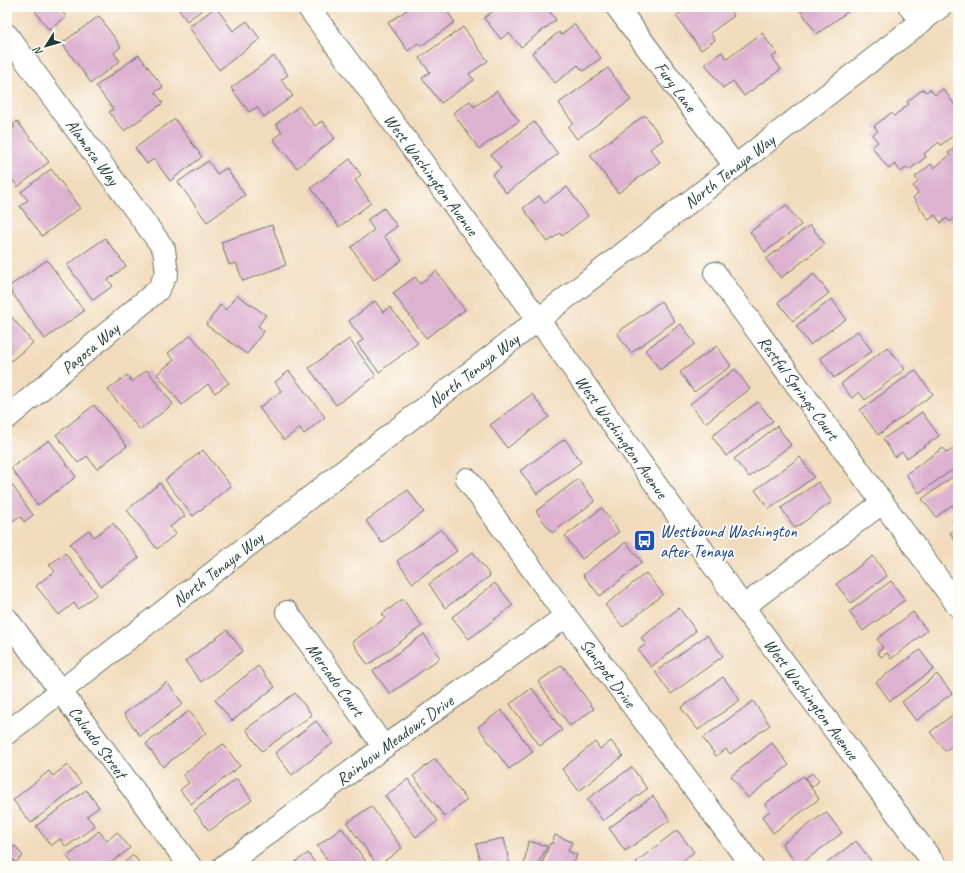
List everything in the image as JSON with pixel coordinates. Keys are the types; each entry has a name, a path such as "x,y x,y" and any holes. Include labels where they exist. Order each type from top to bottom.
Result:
{"street":[{"name":"West Washington Avenue","path":"308,7 538,320 744,607 936,866"},
{"name":"Fury Lane","path":"617,7 735,166"},
{"name":"North Tenaya Way","path":"7,734 735,166 916,14 940,7"},
{"name":"Alamosa Way","path":"7,35 164,249 167,273"},
{"name":"Pagosa Way","path":"7,418 158,290 167,273"},
{"name":"Restful Springs Court","path":"714,273 958,606"},
{"name":"Sunspot Drive","path":"467,479 566,616 752,866"},
{"path":"744,607 882,503"},
{"name":"Mercado Court","path":"286,612 384,747"},
{"name":"Rainbow Meadows Drive","path":"224,866 384,747 566,616"},
{"name":"Calvado Street","path":"7,619 190,866"}],"building":[{"path":"41,7 59,7 66,17 49,30 35,11"},
{"path":"177,7 206,7 187,21"},
{"path":"216,7 233,31 247,21 260,39 219,70 189,27"},
{"path":"411,7 444,7 455,22 421,46 418,43 408,51 388,23"},
{"path":"498,7 546,7 556,20 521,47 509,33 501,39 484,18"},
{"path":"686,7 727,7 734,16 710,33 715,40 701,50 676,16 687,8"},
{"path":"798,7 854,7 817,34"},
{"path":"99,16 121,47 114,53 120,61 91,83 62,43"},
{"path":"574,24 601,58 583,71 578,65 555,83 532,53 559,32 561,35"},
{"path":"463,27 488,61 469,74 474,80 441,103 422,78 430,72 419,58"},
{"path":"762,33 777,54 772,57 781,69 744,96 733,81 723,88 705,64 722,52 727,59"},
{"path":"139,55 163,87 155,92 163,103 124,131 109,112 113,109 96,86"},
{"path":"274,56 288,75 281,80 293,96 264,117 257,107 249,112 231,88"},
{"path":"608,68 631,100 577,139 568,127 573,123 559,103"},
{"path":"923,89 926,92 930,89 935,95 943,89 958,109 958,115 955,117 958,121 958,127 956,129 958,132 941,145 939,142 924,154 926,157 909,170 907,167 901,172 895,164 889,169 872,147 878,142 872,135 878,131 874,126 891,113 894,116 909,104 907,102"},
{"path":"497,91 519,121 479,149 453,113 470,101 474,107"},
{"path":"299,106 315,126 322,121 335,138 297,168 273,139 282,132 276,124"},
{"path":"645,115 663,140 650,149 660,162 618,193 590,155"},
{"path":"175,119 202,157 170,181 154,159 147,164 135,148"},
{"path":"17,121 49,162 18,187 10,177 7,180 7,133 15,127 13,125"},
{"path":"534,122 558,154 506,193 492,175 501,168 491,155"},
{"path":"958,145 958,215 950,222 947,218 941,223 935,215 929,220 913,198 918,193 913,186 918,182 915,177 931,164 934,168 950,155 948,153"},
{"path":"350,159 361,175 355,180 371,203 339,227 311,188"},
{"path":"208,161 217,174 226,168 245,195 207,222 178,182"},
{"path":"51,169 80,208 42,236 20,206 28,200 21,192"},
{"path":"567,187 588,216 562,236 560,233 548,242 523,208 539,196 544,203"},
{"path":"786,205 801,225 765,252 750,232"},
{"path":"384,208 397,226 384,236 402,260 374,280 351,247 374,230 367,220"},
{"path":"272,225 286,265 243,281 236,263 229,265 221,242"},
{"path":"810,225 825,244 781,278 766,259"},
{"path":"105,238 126,266 108,280 113,286 93,300 67,265"},
{"path":"47,260 84,311 45,339 8,287"},
{"path":"436,271 465,310 426,338 393,293 415,277 420,284"},
{"path":"814,274 829,293 793,321 778,302"},
{"path":"237,295 266,315 258,326 264,331 247,354 206,325 220,305 226,310"},
{"path":"832,299 846,319 810,345 796,326"},
{"path":"375,301 383,312 390,307 418,343 379,372 357,344 363,340 349,321"},
{"path":"661,301 675,321 631,353 617,333"},
{"path":"7,311 33,343 7,364"},
{"path":"681,324 695,344 660,370 645,350"},
{"path":"858,331 872,351 834,378 820,358"},
{"path":"191,335 229,383 215,393 208,384 182,405 157,374 174,360 168,353"},
{"path":"349,339 376,376 336,405 309,368"},
{"path":"717,346 731,366 694,392 680,372"},
{"path":"887,347 905,369 865,400 859,392 852,398 841,384"},
{"path":"735,369 750,389 705,423 690,404"},
{"path":"147,370 173,404 140,430 108,390 127,375 132,382"},
{"path":"915,370 933,394 878,435 860,410"},
{"path":"289,371 325,417 304,434 300,428 284,440 259,408 281,391 275,382"},
{"path":"532,394 549,417 507,448 490,425"},
{"path":"758,402 773,421 726,456 712,436"},
{"path":"94,405 127,446 97,469 87,456 78,463 56,435"},
{"path":"922,412 939,436 907,458 902,452 895,457 883,439"},
{"path":"777,426 791,445 749,477 734,459"},
{"path":"565,439 581,462 537,494 520,471"},
{"path":"49,440 76,477 38,505 11,468"},
{"path":"956,447 958,451 958,466 919,493 906,474 943,448 947,453"},
{"path":"203,450 231,486 193,516 165,480"},
{"path":"800,457 814,477 769,509 755,490"},
{"path":"958,473 958,510 956,511 952,505 936,517 922,499"},
{"path":"7,478 33,515 24,522 20,516 7,525"},
{"path":"578,479 595,501 552,533 536,511"},
{"path":"818,482 832,502 795,528 781,508"},
{"path":"160,483 185,516 170,527 176,534 157,549 127,510"},
{"path":"408,490 424,512 382,543 366,521"},
{"path":"602,508 619,532 582,559 565,536"},
{"path":"958,516 958,528 952,520"},
{"path":"113,523 139,558 101,586 70,544 89,530 94,537"},
{"path":"958,528 958,544 950,533"},
{"path":"441,529 457,551 413,583 397,561"},
{"path":"626,542 642,562 600,596 583,575"},
{"path":"473,552 490,576 445,608 429,584"},
{"path":"65,553 97,594 78,609 74,603 59,615 36,586 55,571 49,565"},
{"path":"873,556 887,576 851,603 836,584"},
{"path":"646,573 663,594 623,627 605,605"},
{"path":"891,581 905,600 863,631 849,612"},
{"path":"495,583 513,605 469,639 452,617"},
{"path":"403,599 422,626 368,665 352,642 385,618 382,614"},
{"path":"679,608 696,631 651,667 638,650 646,644 641,638"},
{"path":"913,612 927,631 891,659 887,653 881,657 877,652 883,648 877,639"},
{"path":"227,630 243,651 201,682 185,661"},
{"path":"424,634 440,658 390,694 373,671"},
{"path":"707,635 723,656 671,694 655,672"},
{"path":"920,650 934,669 890,701 876,682"},
{"path":"562,665 594,709 570,726 538,682"},
{"path":"258,666 275,687 232,721 215,700"},
{"path":"937,674 952,693 916,721 902,702"},
{"path":"723,677 740,700 698,730 681,708"},
{"path":"167,682 183,704 140,736 124,714"},
{"path":"532,688 562,730 540,746 510,704"},
{"path":"295,693 312,715 262,751 246,729"},
{"path":"753,701 770,725 730,754 726,749 716,756 703,738"},
{"path":"501,710 533,752 509,769 478,727"},
{"path":"189,711 206,733 163,767 146,744"},
{"path":"958,711 958,742 945,751 930,732"},
{"path":"316,721 333,743 292,775 275,753"},
{"path":"611,741 623,756 579,791 562,769 595,742 600,749"},
{"path":"772,743 789,765 748,798 731,776"},
{"path":"223,744 240,766 191,804 180,790 189,783 183,775"},
{"path":"435,759 467,800 445,817 413,776"},
{"path":"67,765 81,783 31,823 13,800 49,771 53,776"},
{"path":"632,767 647,789 603,821 587,799"},
{"path":"812,773 819,781 812,787 805,778"},
{"path":"803,776 819,799 773,833 762,817 770,811 765,804"},
{"path":"237,779 252,800 209,831 194,810"},
{"path":"408,779 438,821 416,837 385,796"},
{"path":"86,790 99,807 87,816 95,826 66,847 60,839 51,846 36,826"},
{"path":"653,796 670,820 625,851 609,828"},
{"path":"371,806 402,848 378,866 347,823"},
{"path":"826,812 842,833 798,866 782,844"},
{"path":"342,828 369,866 332,866 317,846"},
{"path":"677,830 694,852 676,866 639,866 636,862"},
{"path":"99,831 107,841 117,832 130,848 107,866 75,866 67,857"},
{"path":"555,835 572,842 568,851 577,855 573,866 541,866 550,843 552,844"},
{"path":"504,838 510,866 481,866 476,844"},
{"path":"528,841 547,846 537,866 524,866"},
{"path":"856,841 872,862 867,866 823,866"},
{"path":"15,846 23,856 16,862 13,859 18,866 7,866 7,852"},
{"path":"308,853 317,866 290,866"},
{"path":"133,855 142,866 120,866"},
{"path":"699,861 703,866 692,866"}],"place":[{"name":"Westbound Washington after Tenaya","path":"644,541"}]}
